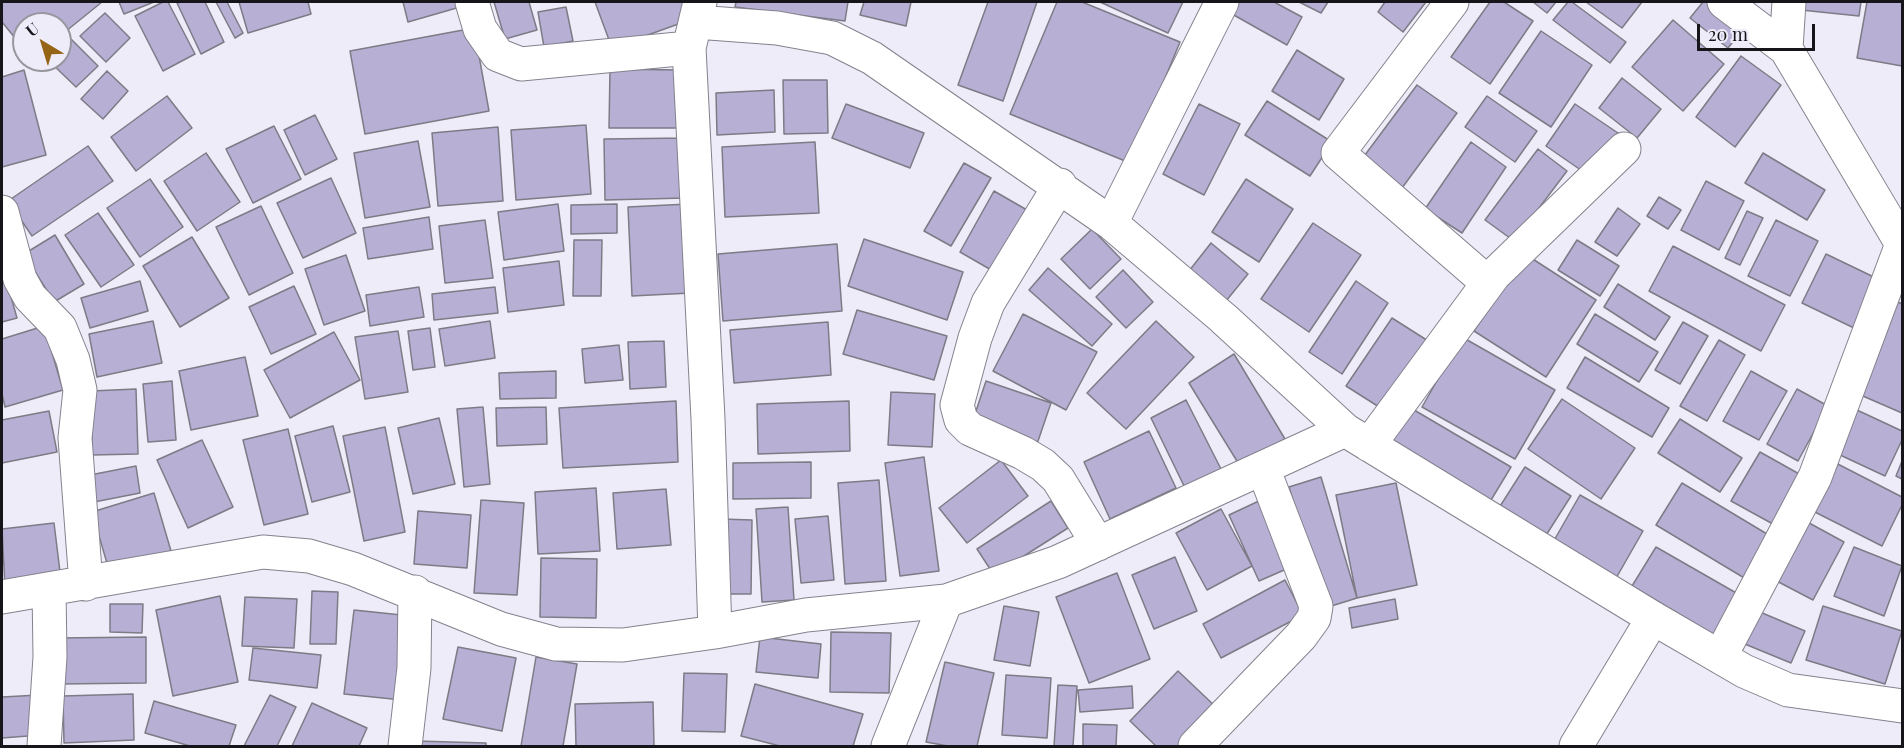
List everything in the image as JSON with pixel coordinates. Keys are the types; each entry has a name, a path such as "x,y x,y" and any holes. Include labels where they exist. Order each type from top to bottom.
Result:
{"street":[{"path":"472,2 480,28 498,55 521,64 695,24 777,28 832,38 872,58 1060,185 1111,223 1357,437 1720,657 1788,690 1902,706"},
{"path":"1111,223 1222,2"},
{"path":"1452,2 1338,153 1488,283"},
{"path":"1720,657 1815,477 1902,244 1786,48 1724,2"},
{"path":"1786,48 1789,2"},
{"path":"695,24 715,632"},
{"path":"2,597 263,552 309,556 352,569 415,592 501,629 555,644 623,645 715,632 806,615 946,600 1058,562 1263,468 1357,437 1488,283 1624,148"},
{"path":"1060,185 988,303 975,338 957,405 961,420 970,429 1023,453 1043,465 1058,480 1098,544"},
{"path":"2,212 20,279 30,297 60,328 73,360 80,390 75,438 86,584"},
{"path":"1195,747 1293,644 1314,618 1316,606 1263,468"},
{"path":"44,747 50,657 49,589"},
{"path":"405,747 414,668 415,592"},
{"path":"888,747 946,600"},
{"path":"1576,747 1653,618"}],"building":[{"path":"2,2 102,2 72,26 72,12 12,12 12,34 2,22"},
{"path":"119,2 154,2 124,14"},
{"path":"163,2 168,2 195,54 163,71 135,16"},
{"path":"205,2 224,42 201,54 177,3"},
{"path":"216,2 227,2 243,33 235,38"},
{"path":"239,2 308,2 311,14 248,33"},
{"path":"403,2 466,2 467,5 408,22"},
{"path":"494,2 529,2 537,30 505,39"},
{"path":"595,2 685,2 692,19 612,48"},
{"path":"736,2 848,2 845,21 735,7"},
{"path":"864,2 911,2 906,26 860,15"},
{"path":"988,2 1037,2 1003,101 958,85"},
{"path":"1057,2 1082,2 1180,42 1130,163 1010,114"},
{"path":"1100,2 1183,2 1168,33"},
{"path":"1239,2 1274,2 1302,17 1287,45 1232,14"},
{"path":"1299,2 1328,2 1321,13"},
{"path":"1385,2 1426,2 1403,32 1378,12"},
{"path":"1490,2 1504,2 1533,21 1490,84 1451,57"},
{"path":"1533,2 1556,2 1547,13"},
{"path":"1568,2 1572,2 1626,42 1610,63 1553,20"},
{"path":"1586,2 1642,2 1622,28"},
{"path":"1703,2 1709,2 1744,28 1728,48 1690,18"},
{"path":"1803,2 1861,2 1859,16 1801,10"},
{"path":"1867,2 1902,2 1902,66 1857,58"},
{"path":"566,7 573,41 544,47 538,12"},
{"path":"105,13 130,38 106,62 80,36"},
{"path":"1673,20 1724,64 1683,111 1632,67"},
{"path":"474,28 489,111 365,134 350,51"},
{"path":"1541,31 1592,65 1551,127 1499,93"},
{"path":"72,40 98,66 76,87 60,72 72,72"},
{"path":"1297,50 1344,79 1319,120 1272,91"},
{"path":"1741,56 1781,85 1735,147 1696,117"},
{"path":"610,69 680,70 679,128 609,128"},
{"path":"107,71 128,91 103,119 81,99"},
{"path":"25,72 46,155 2,167 2,77"},
{"path":"1622,78 1661,109 1637,138 1599,108"},
{"path":"783,80 827,80 828,133 784,134"},
{"path":"1417,85 1457,113 1402,188 1362,159"},
{"path":"774,90 775,132 717,135 716,93"},
{"path":"167,96 192,128 136,171 111,137"},
{"path":"1487,96 1537,131 1515,162 1465,127"},
{"path":"1267,101 1332,142 1310,176 1245,135"},
{"path":"846,104 924,133 910,168 832,138"},
{"path":"1199,104 1240,124 1204,195 1163,174"},
{"path":"1575,104 1618,133 1588,175 1546,146"},
{"path":"315,115 337,159 305,175 284,130"},
{"path":"586,125 591,194 516,200 511,130"},
{"path":"274,126 301,179 253,203 226,149"},
{"path":"498,127 503,201 438,206 432,133"},
{"path":"685,138 686,198 605,200 604,139"},
{"path":"418,141 430,207 365,218 354,153"},
{"path":"815,142 819,213 725,217 722,147"},
{"path":"1471,142 1506,167 1462,233 1425,209"},
{"path":"88,146 113,181 32,236 8,201"},
{"path":"1538,149 1567,171 1514,241 1485,220"},
{"path":"206,153 240,202 197,231 164,181"},
{"path":"1763,153 1825,190 1807,220 1745,183"},
{"path":"964,163 991,178 951,246 924,231"},
{"path":"331,178 356,233 303,258 277,203"},
{"path":"150,179 183,227 140,257 107,208"},
{"path":"1246,179 1293,209 1259,262 1212,232"},
{"path":"1706,181 1744,201 1719,250 1681,230"},
{"path":"994,191 1027,210 993,271 960,252"},
{"path":"1659,197 1681,210 1668,229 1647,216"},
{"path":"558,204 564,251 504,260 498,212"},
{"path":"617,204 617,233 571,234 571,205"},
{"path":"688,204 691,293 632,296 628,207"},
{"path":"261,206 293,273 249,295 216,227"},
{"path":"1618,208 1640,224 1617,256 1595,242"},
{"path":"1747,211 1763,218 1740,265 1725,258"},
{"path":"98,213 134,265 101,287 65,235"},
{"path":"429,217 433,249 368,259 363,228"},
{"path":"485,220 493,278 445,283 439,226"},
{"path":"1776,220 1818,241 1790,296 1748,276"},
{"path":"1313,223 1361,255 1309,332 1261,299"},
{"path":"1092,229 1121,259 1090,289 1061,259"},
{"path":"55,235 84,284 54,302 24,254"},
{"path":"192,237 229,298 180,327 143,266"},
{"path":"864,239 963,272 947,320 848,286"},
{"path":"574,240 602,240 601,296 573,296"},
{"path":"1577,240 1619,266 1600,296 1558,270"},
{"path":"1211,243 1248,274 1226,301 1189,271"},
{"path":"837,244 842,311 723,321 718,254"},
{"path":"1673,246 1785,305 1761,351 1649,291"},
{"path":"1525,254 1596,300 1546,377 1474,331"},
{"path":"1826,254 1878,279 1854,328 1802,303"},
{"path":"346,255 365,311 324,325 305,269"},
{"path":"559,261 564,305 508,312 503,268"},
{"path":"2,265 17,318 2,322"},
{"path":"1048,268 1112,324 1092,346 1029,290"},
{"path":"1123,270 1153,302 1126,328 1096,297"},
{"path":"140,281 148,311 90,328 81,298"},
{"path":"1356,281 1388,303 1342,374 1309,352"},
{"path":"1618,284 1670,317 1655,340 1604,307"},
{"path":"294,286 316,334 271,354 249,307"},
{"path":"419,287 424,317 370,326 366,295"},
{"path":"495,287 498,313 434,320 432,294"},
{"path":"1890,298 1902,304 1902,413 1849,390"},
{"path":"857,310 947,336 934,380 843,354"},
{"path":"1023,314 1097,352 1066,410 993,371"},
{"path":"1595,314 1658,352 1639,382 1577,344"},
{"path":"1392,318 1433,344 1387,412 1346,386"},
{"path":"153,321 162,363 97,377 89,334"},
{"path":"490,321 495,358 445,366 439,329"},
{"path":"1156,321 1194,357 1126,429 1087,393"},
{"path":"828,322 831,375 734,383 730,330"},
{"path":"1683,322 1708,336 1680,384 1655,370"},
{"path":"44,326 63,390 5,407 2,394 2,339"},
{"path":"430,328 435,367 413,370 408,331"},
{"path":"398,331 408,392 365,399 355,337"},
{"path":"334,332 360,380 290,418 264,370"},
{"path":"1462,337 1555,390 1515,459 1422,407"},
{"path":"1719,340 1745,355 1707,421 1680,406"},
{"path":"664,341 666,387 630,389 628,342"},
{"path":"619,345 623,380 585,383 582,349"},
{"path":"1234,354 1285,439 1240,466 1189,383"},
{"path":"245,357 258,416 191,430 179,371"},
{"path":"1585,357 1669,408 1652,437 1567,388"},
{"path":"556,371 556,398 500,399 499,373"},
{"path":"1751,371 1787,391 1759,440 1723,421"},
{"path":"172,381 176,440 148,442 143,384"},
{"path":"986,381 1051,403 1037,444 972,423"},
{"path":"136,389 138,454 92,455 91,391"},
{"path":"1797,389 1828,406 1798,461 1767,444"},
{"path":"891,392 935,394 932,447 888,445"},
{"path":"1562,399 1635,448 1601,499 1528,449"},
{"path":"1186,400 1222,471 1186,490 1151,418"},
{"path":"676,401 678,462 563,468 559,408"},
{"path":"849,401 850,451 758,454 757,404"},
{"path":"1844,404 1902,431 1902,440 1885,476 1823,447"},
{"path":"483,407 490,484 464,487 457,409"},
{"path":"546,407 547,444 497,446 496,408"},
{"path":"1409,407 1511,467 1488,505 1386,445"},
{"path":"49,411 57,452 2,463 2,420"},
{"path":"439,418 455,484 413,494 398,428"},
{"path":"1680,419 1742,458 1720,492 1658,453"},
{"path":"333,426 350,492 312,502 295,436"},
{"path":"385,427 405,532 364,541 343,436"},
{"path":"288,429 308,514 264,525 243,440"},
{"path":"1149,431 1176,488 1110,519 1084,462"},
{"path":"202,440 233,507 188,528 157,460"},
{"path":"1760,452 1810,480 1782,529 1731,501"},
{"path":"924,457 939,571 900,576 885,463"},
{"path":"1828,459 1902,497 1902,505 1882,546 1803,506"},
{"path":"1001,460 1028,496 967,543 939,508"},
{"path":"1902,461 1902,479 1896,476"},
{"path":"811,462 811,498 733,499 733,463"},
{"path":"136,466 140,493 89,503 85,476"},
{"path":"1525,467 1571,496 1543,540 1497,511"},
{"path":"1321,477 1357,598 1325,608 1289,487"},
{"path":"879,480 886,581 845,584 838,483"},
{"path":"1396,483 1417,585 1357,598 1336,495"},
{"path":"1682,483 1772,537 1746,579 1656,525"},
{"path":"596,488 600,551 538,554 535,492"},
{"path":"666,489 671,545 617,549 613,493"},
{"path":"154,493 171,551 109,570 92,512"},
{"path":"1580,495 1643,531 1615,580 1552,544"},
{"path":"481,500 524,503 517,595 474,593"},
{"path":"1261,500 1291,567 1259,581 1229,515"},
{"path":"1051,501 1068,528 994,575 977,549"},
{"path":"788,507 794,600 762,602 756,509"},
{"path":"1221,509 1252,566 1207,590 1176,533"},
{"path":"418,511 471,515 467,568 414,564"},
{"path":"828,516 834,580 801,583 795,519"},
{"path":"1800,518 1844,542 1813,600 1769,577"},
{"path":"721,519 752,520 751,594 720,594"},
{"path":"54,523 61,580 5,587 2,529"},
{"path":"1656,547 1745,598 1721,639 1632,586"},
{"path":"1854,547 1902,566 1884,616 1834,596"},
{"path":"1175,557 1197,611 1154,629 1132,575"},
{"path":"541,558 597,559 596,618 540,617"},
{"path":"1117,573 1150,659 1089,683 1056,597"},
{"path":"1285,580 1303,615 1221,658 1203,624"},
{"path":"312,591 338,592 336,644 310,644"},
{"path":"220,596 238,682 173,696 156,610"},
{"path":"245,597 297,599 294,648 242,646"},
{"path":"1395,599 1398,619 1352,628 1349,608"},
{"path":"110,604 143,604 142,633 110,632"},
{"path":"1004,606 1039,612 1030,666 994,660"},
{"path":"1823,606 1902,631 1885,684 1806,660"},
{"path":"1748,607 1805,631 1791,663 1735,640"},
{"path":"354,610 411,616 402,700 344,694"},
{"path":"831,632 891,633 889,693 830,692"},
{"path":"146,637 146,683 59,684 59,638"},
{"path":"760,637 821,644 818,678 756,672"},
{"path":"458,647 516,658 502,731 443,719"},
{"path":"253,648 321,655 317,688 249,680"},
{"path":"536,657 577,664 563,746 521,746"},
{"path":"945,662 994,673 977,746 948,746 926,742"},
{"path":"1178,671 1218,709 1182,746 1156,746 1130,721"},
{"path":"684,673 727,674 725,732 682,731"},
{"path":"1006,675 1051,678 1047,738 1002,735"},
{"path":"755,684 863,714 853,746 780,746 741,736"},
{"path":"1058,685 1077,686 1073,746 1054,746"},
{"path":"1132,686 1133,708 1080,712 1078,690"},
{"path":"133,694 134,740 64,743 63,696"},
{"path":"39,695 41,735 2,738 2,697"},
{"path":"270,695 296,707 277,746 244,746"},
{"path":"154,701 236,725 229,746 190,746 145,733"},
{"path":"653,702 654,746 576,746 575,704"},
{"path":"312,703 367,728 359,746 292,746"},
{"path":"1083,724 1117,725 1116,746 1083,746"},
{"path":"417,741 486,743 486,746 417,746"}]}
